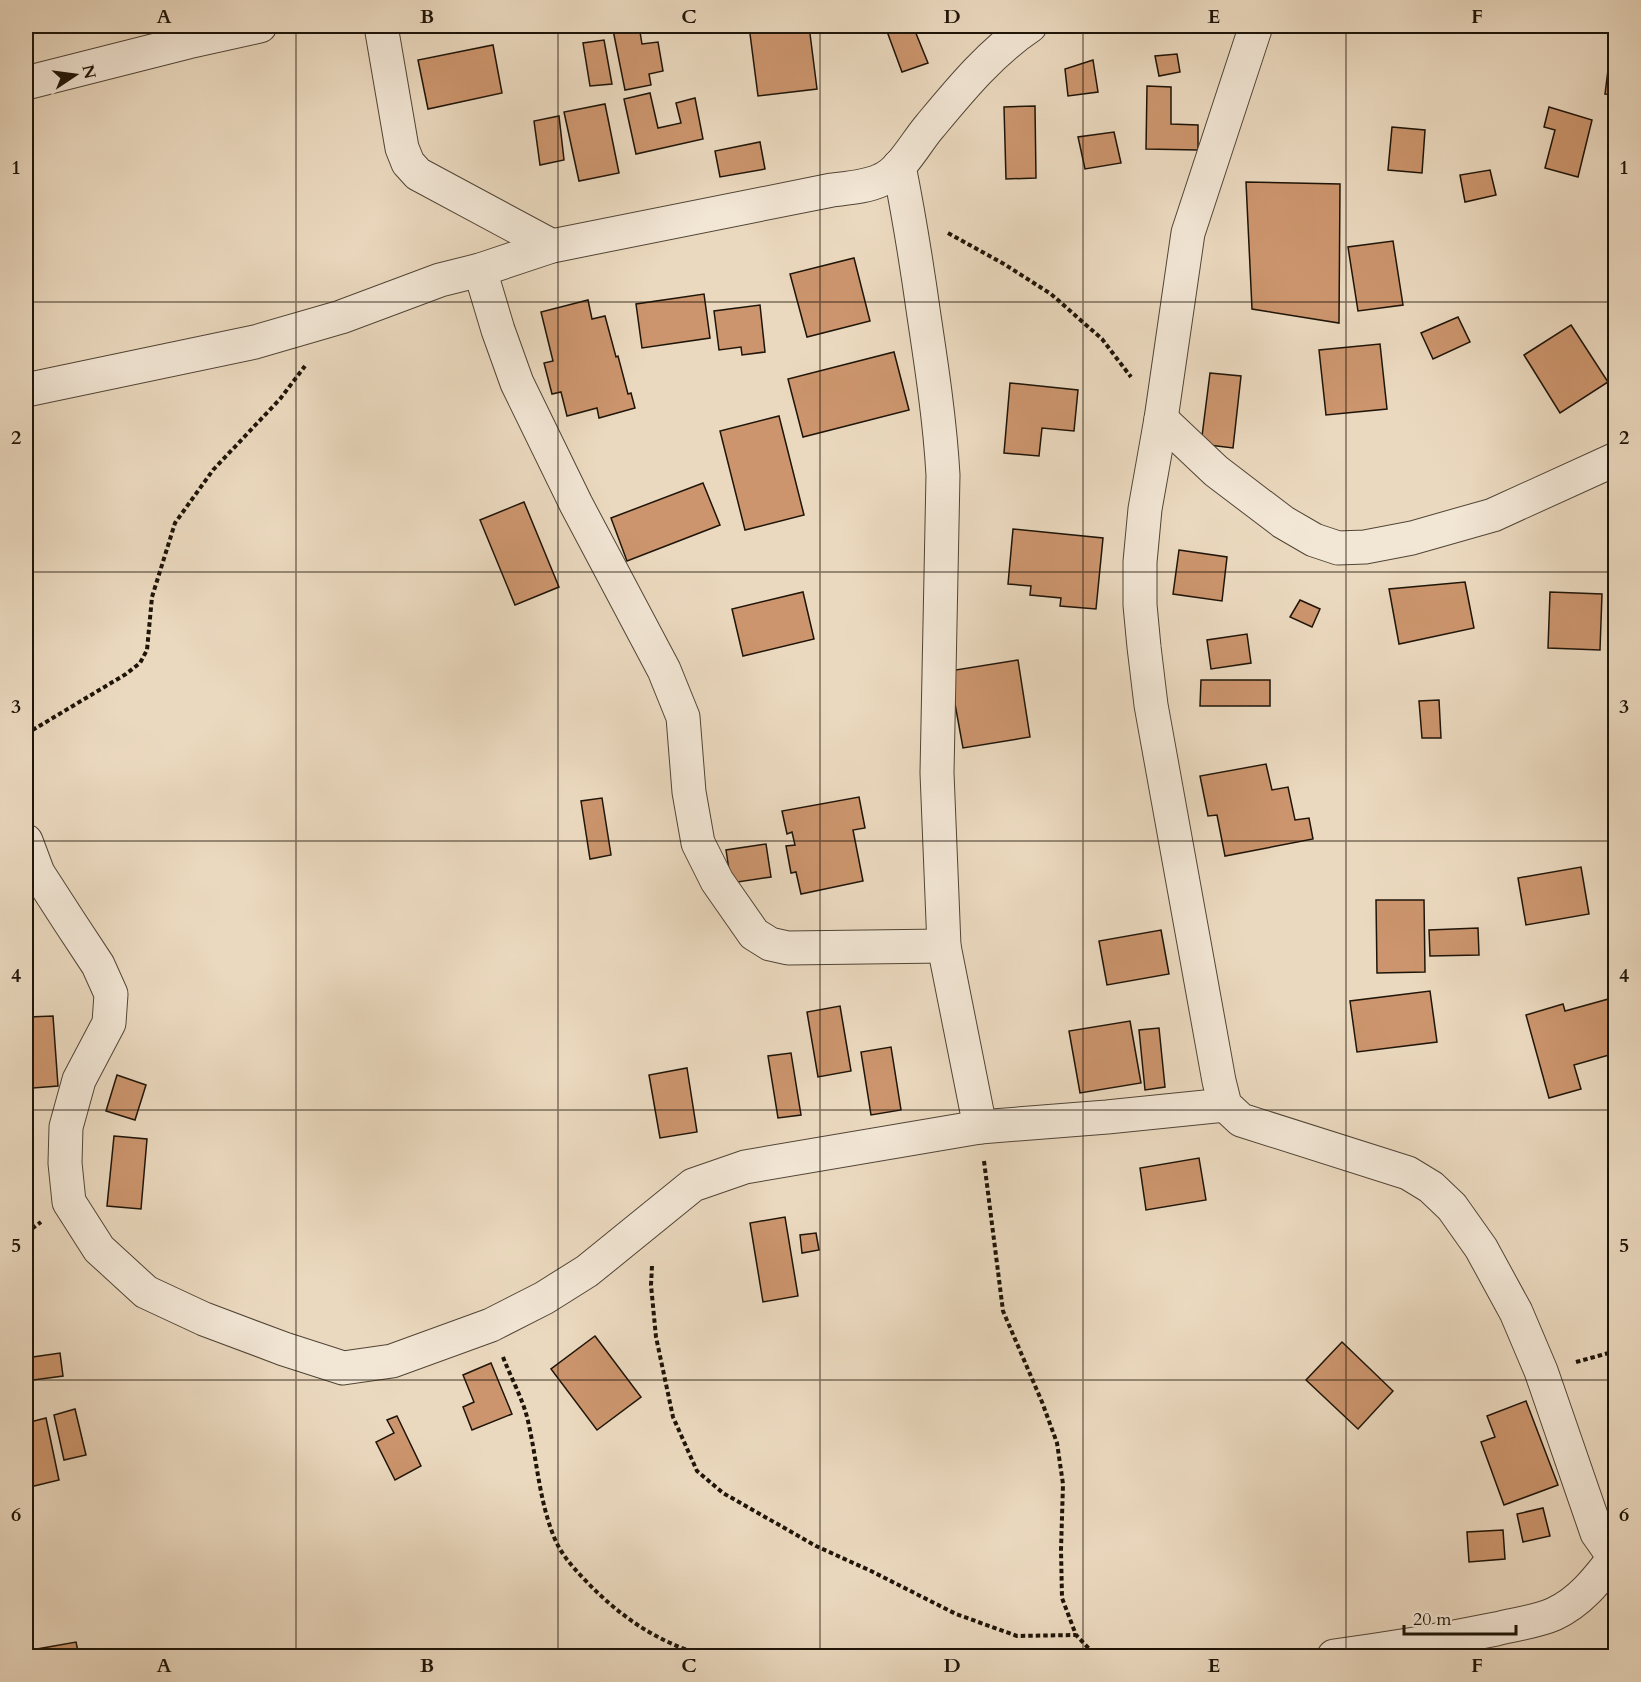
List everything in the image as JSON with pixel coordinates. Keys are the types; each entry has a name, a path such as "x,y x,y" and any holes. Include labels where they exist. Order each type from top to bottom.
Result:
{"street":[{"path":"26,83 260,26"},
{"path":"381,26 402,148 408,164 418,174 443,189 552,246"},
{"path":"26,390 255,342 341,317 440,280 480,270 552,246 882,180 899,166 929,127 985,63 1011,39 1030,26"},
{"path":"1256,26 1188,233 1161,419 1145,509 1140,562 1140,605 1151,705 1218,1081 1225,1105 1242,1120 1408,1173 1431,1187 1452,1207 1481,1248 1516,1312 1541,1371 1597,1533 1615,1559 1591,1588 1572,1604 1555,1614 1449,1639 1334,1656"},
{"path":"899,166 934,384 944,475 937,773 944,946 980,1127"},
{"path":"480,270 517,383 576,504 664,670 682,717 689,792 698,843 717,881 747,925 754,934 771,944 788,948 944,946"},
{"path":"1161,419 1216,471 1283,522 1314,540 1338,548 1365,547 1412,538 1492,515 1616,459"},
{"path":"26,841 38,873 98,965 111,994 109,1023 79,1080 66,1127 65,1162 69,1202 99,1249 146,1292 204,1319 343,1368 392,1361 491,1325 544,1298 587,1271 693,1185 745,1167 980,1127 1225,1105"}],"path":[{"path":"909,217 954,236 1051,294 1102,339 1161,419"},
{"path":"26,734 140,663 147,650 152,597 175,523 213,470 280,399 307,363"},
{"path":"980,1127 1003,1311 1042,1402 1056,1443 1063,1484 1062,1598 1076,1635 1096,1656"},
{"path":"655,1215 651,1285 656,1337 673,1416 697,1471 723,1493 816,1546 956,1614 1017,1636 1076,1635"},
{"path":"491,1325 528,1420 538,1481 554,1538 564,1557 603,1599 637,1626 684,1650 705,1656"}],"building":[{"path":"639,26 642,44 658,42 663,71 649,74 651,85 625,90 613,30"},
{"path":"749,26 809,26 817,89 758,96"},
{"path":"885,26 913,26 928,63 902,72"},
{"path":"604,40 612,84 590,86 583,43"},
{"path":"493,45 502,93 428,109 418,60"},
{"path":"1177,54 1180,72 1159,76 1155,56"},
{"path":"1093,60 1098,92 1068,96 1065,69"},
{"path":"1608,70 1616,70 1616,95 1605,94"},
{"path":"1147,86 1171,87 1171,124 1198,125 1198,150 1146,149"},
{"path":"650,93 658,128 681,123 676,103 695,98 703,139 636,154 624,99"},
{"path":"605,104 619,173 579,181 564,112"},
{"path":"1035,106 1036,178 1006,179 1004,107"},
{"path":"1549,107 1592,120 1578,177 1545,168 1555,130 1544,127"},
{"path":"559,116 564,160 540,165 534,121"},
{"path":"1392,127 1425,130 1422,173 1388,170"},
{"path":"1114,132 1121,163 1085,169 1078,137"},
{"path":"760,142 765,169 720,177 715,151"},
{"path":"1490,170 1496,195 1465,202 1460,175"},
{"path":"1246,182 1340,184 1339,323 1252,309"},
{"path":"1393,241 1403,305 1358,311 1348,247"},
{"path":"854,258 870,321 807,337 790,274"},
{"path":"704,294 710,338 642,348 636,304"},
{"path":"588,300 592,319 605,316 628,394 631,393 635,408 599,418 597,408 567,416 561,392 552,394 544,363 553,361 541,312"},
{"path":"760,305 765,352 742,355 741,347 719,350 714,311"},
{"path":"1458,317 1470,342 1433,359 1421,333"},
{"path":"1616,322 1616,335 1609,326"},
{"path":"1571,325 1608,382 1560,413 1524,355"},
{"path":"1380,344 1387,409 1326,415 1319,350"},
{"path":"894,352 909,410 803,437 788,379"},
{"path":"1210,373 1241,376 1233,448 1201,444"},
{"path":"1010,383 1078,390 1074,431 1042,428 1039,456 1004,453"},
{"path":"779,416 804,515 745,530 720,431"},
{"path":"703,483 720,525 627,561 611,518"},
{"path":"524,502 559,587 515,605 480,520"},
{"path":"1013,529 1103,538 1096,609 1060,606 1061,598 1030,595 1031,586 1008,584"},
{"path":"1179,550 1227,557 1222,601 1173,594"},
{"path":"1465,582 1474,628 1399,644 1389,589"},
{"path":"803,592 814,639 743,656 732,609"},
{"path":"1550,592 1602,594 1600,650 1548,648"},
{"path":"1300,600 1320,609 1312,627 1290,617"},
{"path":"1616,601 1616,653 1611,652"},
{"path":"1247,634 1251,663 1211,669 1207,640"},
{"path":"1018,660 1030,737 963,748 949,671"},
{"path":"1201,680 1270,680 1270,706 1200,706"},
{"path":"1439,700 1441,738 1422,738 1419,701"},
{"path":"1266,764 1272,790 1288,787 1295,820 1309,818 1313,839 1225,856 1217,815 1208,816 1200,776"},
{"path":"859,797 865,828 853,830 863,881 801,894 796,872 791,873 786,846 795,845 792,832 787,834 782,811"},
{"path":"602,798 611,855 590,859 581,801"},
{"path":"1612,828 1616,828 1616,850 1611,850"},
{"path":"766,844 771,877 731,883 726,850"},
{"path":"1581,867 1589,914 1526,925 1518,878"},
{"path":"1376,900 1424,900 1425,972 1377,973"},
{"path":"1478,928 1479,955 1430,956 1429,930"},
{"path":"1161,930 1169,974 1107,985 1099,941"},
{"path":"1430,991 1437,1042 1357,1052 1350,1001"},
{"path":"1612,998 1616,1010 1616,1028 1610,1030 1616,1053 1574,1065 1581,1089 1549,1098 1526,1015 1563,1004 1565,1011"},
{"path":"840,1006 851,1071 818,1077 807,1012"},
{"path":"53,1016 58,1086 33,1088 28,1017"},
{"path":"1130,1021 1141,1083 1080,1093 1069,1031"},
{"path":"1159,1028 1165,1087 1145,1090 1139,1030"},
{"path":"891,1047 901,1110 871,1115 861,1052"},
{"path":"791,1053 801,1115 778,1118 768,1056"},
{"path":"687,1068 697,1132 660,1138 649,1075"},
{"path":"117,1075 146,1085 135,1120 106,1111"},
{"path":"114,1136 147,1139 141,1209 107,1206"},
{"path":"1199,1158 1206,1200 1146,1210 1140,1168"},
{"path":"785,1217 798,1296 763,1302 750,1223"},
{"path":"816,1233 819,1250 802,1253 800,1235"},
{"path":"595,1336 641,1397 597,1430 551,1369"},
{"path":"1342,1342 1393,1391 1358,1429 1306,1380"},
{"path":"60,1353 63,1376 26,1381 26,1358"},
{"path":"491,1363 512,1414 472,1430 463,1407 474,1402 463,1375"},
{"path":"1526,1401 1558,1485 1504,1505 1481,1442 1495,1437 1487,1416"},
{"path":"75,1409 86,1455 64,1460 54,1415"},
{"path":"397,1416 421,1466 395,1480 376,1442 394,1433 387,1420"},
{"path":"46,1418 59,1480 26,1488 26,1423"},
{"path":"1543,1508 1550,1536 1523,1542 1517,1514"},
{"path":"1503,1530 1505,1559 1469,1562 1467,1532"},
{"path":"76,1642 79,1656 26,1656 26,1651"}]}
